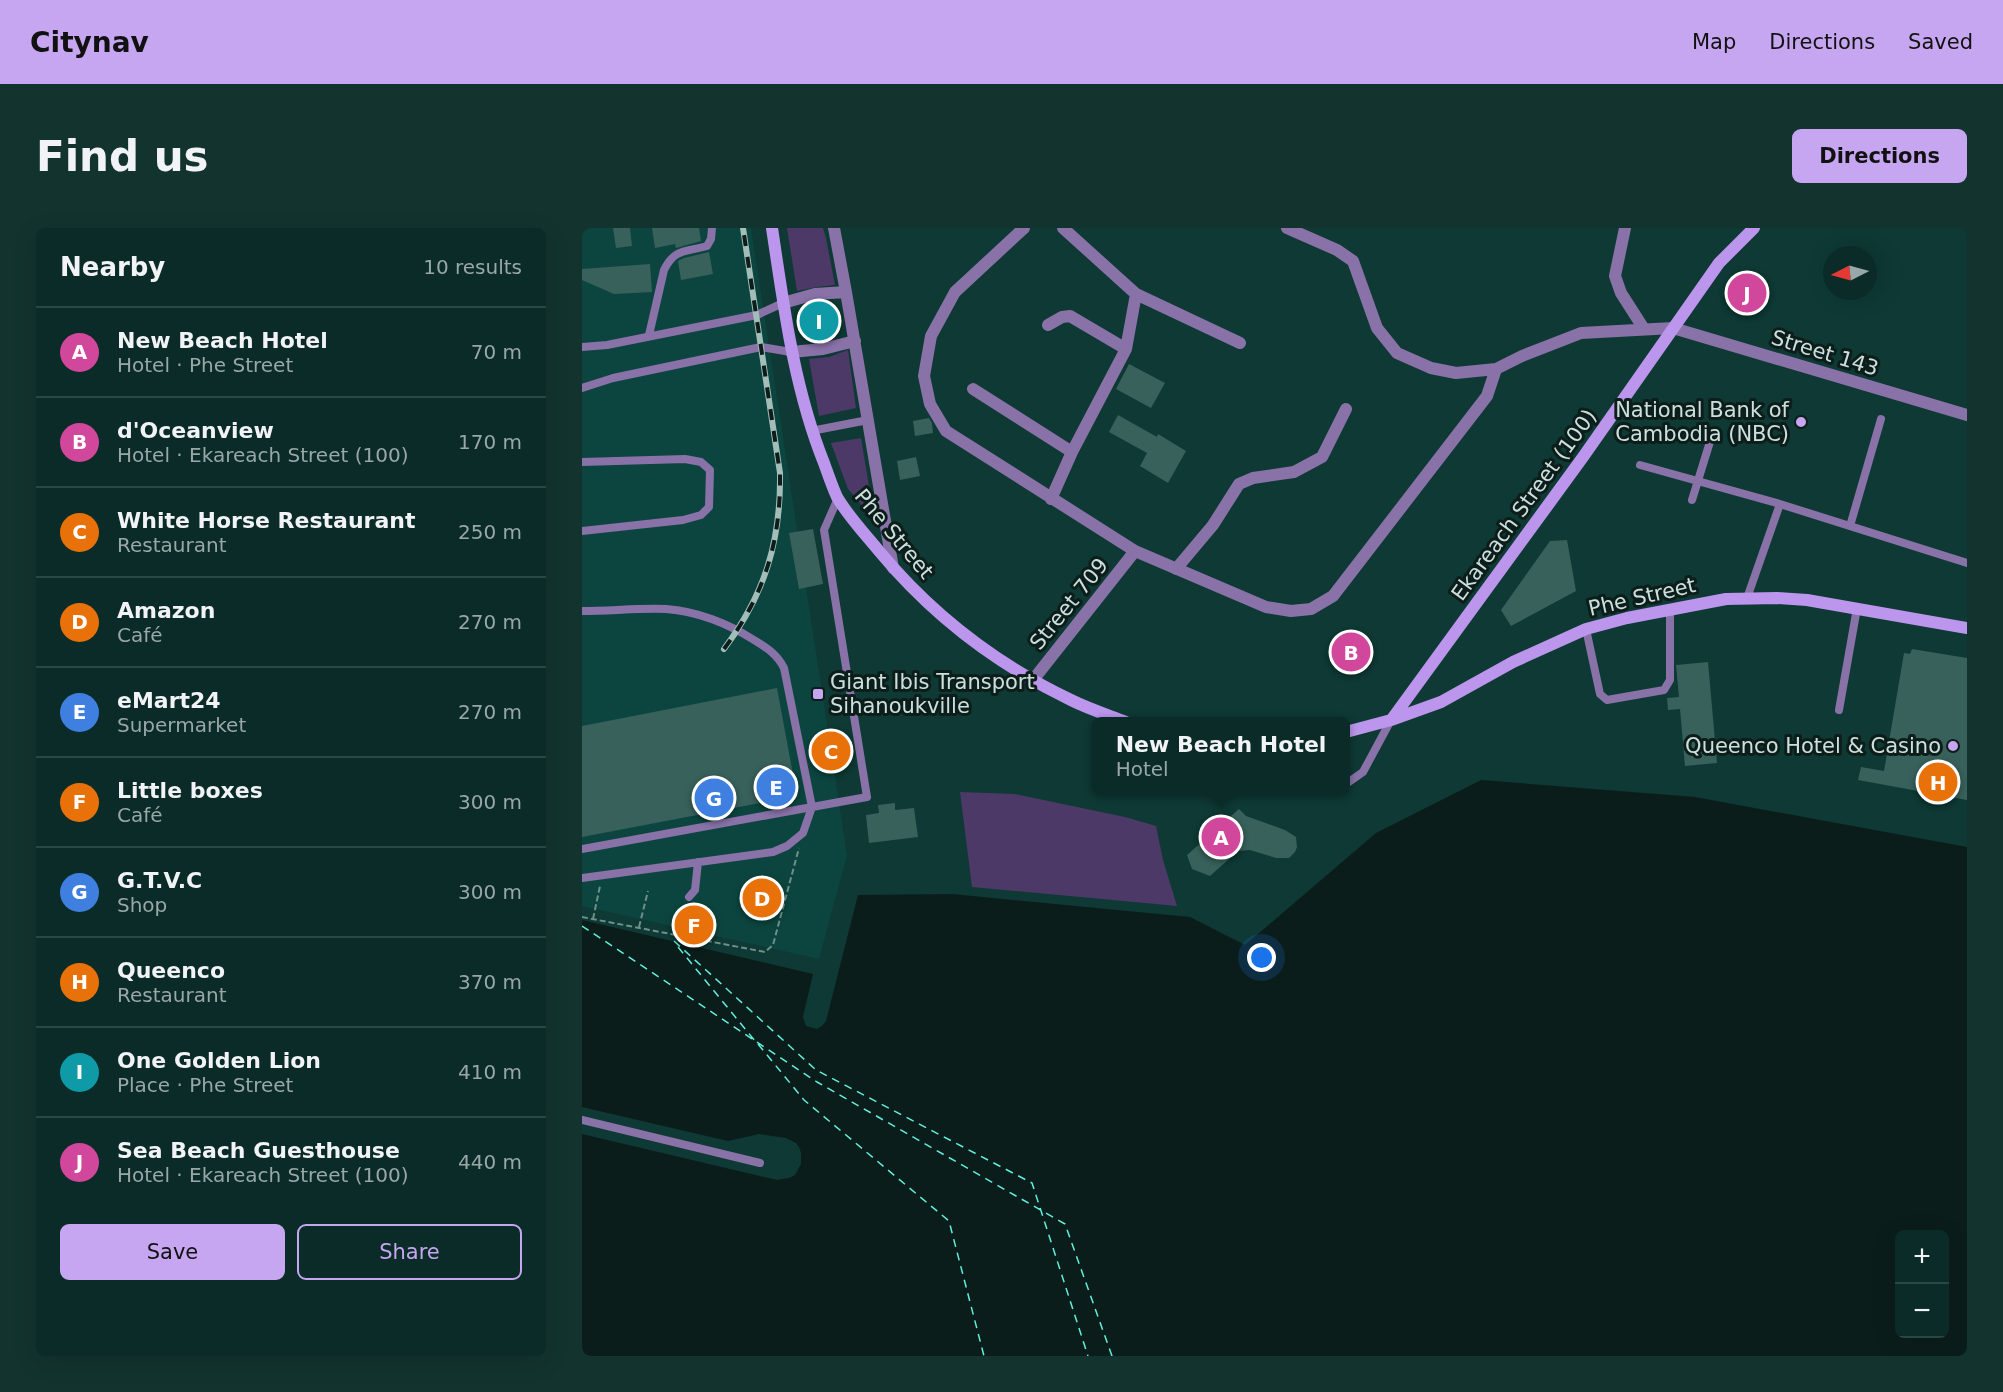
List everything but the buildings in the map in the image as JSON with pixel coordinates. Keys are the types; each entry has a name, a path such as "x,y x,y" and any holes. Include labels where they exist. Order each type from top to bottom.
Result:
{"street":[{"name":"Phe Street","path":"772,228 791,352 811,431 838,497 893,568 935,611 963,634 996,658 1033,680 1073,701 1113,717"},
{"path":"834,228 893,568"},
{"path":"1024,228 955,292 931,336 924,375 930,404 946,431 1136,551 1266,607 1291,611 1311,609 1333,596 1487,396 1496,369 1456,373 1431,368 1397,353 1377,328 1353,261 1337,250 1287,228"},
{"path":"1063,228 1136,294 1240,343"},
{"path":"1625,228 1615,276 1621,293 1644,329"},
{"name":"Ekareach Street (100)","path":"1391,720 1583,457 1719,263 1754,228"},
{"path":"783,303 815,294 846,292"},
{"path":"1051,499 1072,452 1126,350 1136,294"},
{"path":"1048,325 1062,317 1070,316 1126,350"},
{"name":"Street 143","path":"1496,369 1522,356 1581,333 1673,328 1967,415"},
{"path":"791,352 824,349 855,341"},
{"path":"973,389 1072,452"},
{"path":"1176,569 1213,525 1239,484 1253,478 1294,472 1322,457 1346,409"},
{"name":"Street 709","path":"1033,680 1136,551"},
{"name":"Phe Street","path":"1350,731 1391,720 1441,702 1513,662 1586,629 1627,618 1726,599 1807,600 1967,628"},
{"path":"1424,677 1426,693 1431,699 1441,702"}],"lane":[{"path":"649,335 668,260 679,251 707,246 711,239 712,228"},
{"path":"582,346 606,345 757,315 783,303"},
{"path":"582,388 613,378 762,347 791,352"},
{"path":"811,431 868,420"},
{"path":"1851,526 1881,420"},
{"path":"1692,500 1713,432"},
{"path":"582,462 685,459 701,462 710,470 709,507 701,515 683,520 582,531"},
{"path":"1640,465 1780,504 1967,563"},
{"path":"582,849 867,796 824,530 838,497"},
{"path":"1747,598 1780,504"},
{"path":"1839,710 1857,608"},
{"path":"582,611 668,609 702,616 738,630 771,650 784,668 812,807 804,833 787,846 773,852 582,878"},
{"path":"1586,629 1600,694 1608,700 1664,690 1670,680 1670,610"},
{"path":"1350,781 1363,772 1391,720"},
{"path":"689,897 695,890 698,862"},
{"path":"582,1120 760,1163"}],"path":[{"path":"813,306 825,306 834,315 835,326 828,337 815,339 809,337 804,331 801,326 803,314 813,306"},
{"path":"582,917 765,952 773,945 804,833"},
{"path":"593,919 600,883"},
{"path":"639,927 648,891"},
{"path":"674,941 689,897"}],"shaded area":[{"path":"582,228 751,228 847,855 819,959 582,906"},
{"path":"787,228 823,228 835,285 797,291"},
{"path":"848,350 856,408 819,416 809,359 829,357"},
{"path":"861,438 873,510 869,514 848,489 831,443"},
{"path":"1481,780 1695,797 1967,847 1967,1356 582,1356 582,1134 777,1180 795,1175 801,1164 801,1153 796,1143 786,1138 759,1134 728,1141 582,1107 582,920 813,974 803,1017 806,1026 817,1029 826,1021 858,895 952,894 1190,917 1245,945 1376,833"},
{"path":"960,792 1015,794 1125,817 1156,826 1163,860 1177,906 972,887"}],"ferry route":[{"path":"582,926 817,1082 1065,1224 1112,1356"},
{"path":"674,941 816,1070 1032,1183 1088,1356"},
{"path":"678,947 755,1041"},
{"path":"758,1044 804,1100 949,1221 984,1356"}],"railway":[{"path":"724,649 750,608 768,566 774,544 780,498 780,473 743,228"}],"place":[{"name":"Sea Beach Guesthouse","path":"1747,293"},
{"name":"One Golden Lion","path":"819,321"},
{"name":"National Bank of Cambodia (NBC)","path":"1801,422"},
{"name":"d'Oceanview","path":"1351,652"},
{"name":"Giant Ibis Transport Sihanoukville","path":"818,694"},
{"name":"Queenco Hotel & Casino","path":"1953,746"},
{"name":"White Horse Restaurant","path":"831,751"},
{"name":"Queenco","path":"1938,782"},
{"name":"eMart24","path":"776,787"},
{"name":"G.T.V.C","path":"714,798"},
{"name":"New Beach Hotel","path":"1221,837"},
{"name":"Amazon","path":"762,898"},
{"name":"Little boxes","path":"694,925"}]}
